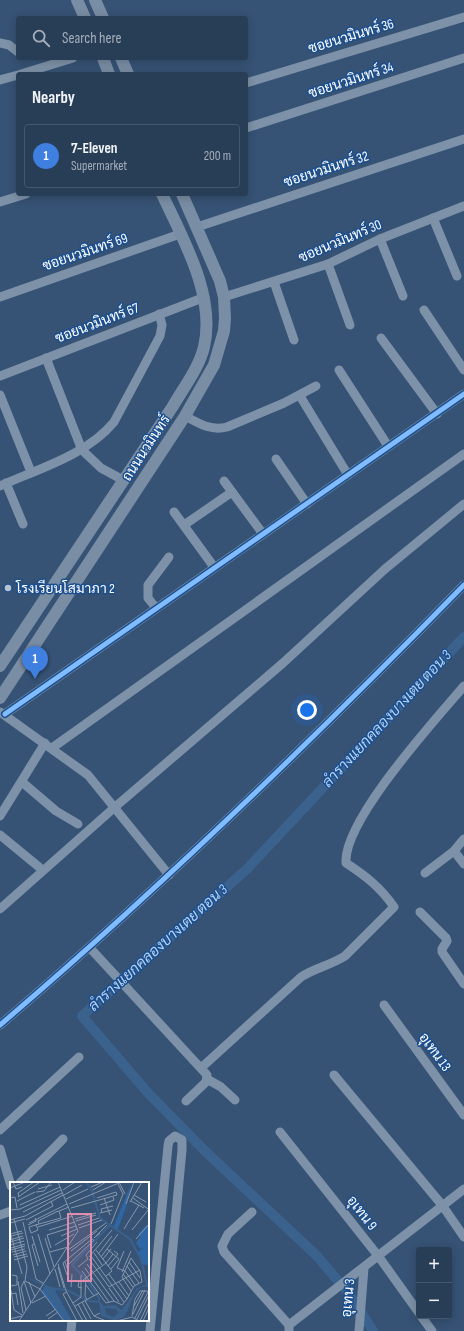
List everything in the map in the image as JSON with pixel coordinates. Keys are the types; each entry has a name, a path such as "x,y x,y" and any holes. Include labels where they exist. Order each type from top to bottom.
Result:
{"main road":[{"path":"77,0 84,16"},
{"path":"95,0 102,16"},
{"path":"104,60 108,72"},
{"path":"122,60 127,72"},
{"name":"ถนนนวมินทร์","path":"0,665 173,406 198,364 204,347 206,330 205,297 199,278 163,196"},
{"name":"ถนนนวมินทร์","path":"0,698 185,416 208,377 220,349 224,331 224,297 220,281 183,196"}],"street":[{"name":"ซอยนวมินทร์ 36","path":"248,81 464,17"},
{"path":"0,43 9,45 16,50"},
{"name":"ซอยนวมินทร์ 34","path":"248,127 464,58"},
{"path":"28,72 66,60"},
{"path":"0,80 16,76"},
{"name":"ซอยนวมินทร์ 32","path":"197,227 464,139"},
{"path":"0,202 20,196"},
{"name":"ซอยนวมินทร์ 30","path":"224,297 328,264 380,239 464,206"},
{"path":"433,218 456,276"},
{"name":"ซอยนวมินทร์ 69","path":"0,296 180,234"},
{"path":"380,239 403,296"},
{"path":"328,264 350,325"},
{"path":"274,282 294,340"},
{"name":"ซอยนวมินทร์ 67","path":"0,376 205,297"},
{"path":"424,310 464,370"},
{"path":"22,524 3,484 82,450 97,440 114,422 160,336 162,325 159,314"},
{"path":"381,338 436,414"},
{"path":"46,358 82,450 101,468 123,480"},
{"path":"339,370 388,446"},
{"path":"185,416 209,428 218,429 227,427 300,396 316,386"},
{"path":"169,874 88,775 2,713 307,504 464,394"},
{"path":"0,395 31,472"},
{"path":"300,396 348,475"},
{"path":"0,816 22,782 49,746 464,454"},
{"path":"276,459 307,504"},
{"path":"224,481 263,534"},
{"path":"184,525 232,492"},
{"path":"0,909 115,807 283,663 385,569 464,504"},
{"path":"174,512 214,567"},
{"path":"156,608 148,598 148,585 169,557"},
{"path":"0,1025 90,948 169,874 361,690 464,585"},
{"path":"201,1068 301,976 312,970 337,961 345,956 394,907 384,892 346,863 349,845 358,825 404,756 464,686"},
{"path":"22,782 56,810 78,824"},
{"path":"0,835 39,867"},
{"path":"425,872 454,851 464,839"},
{"path":"454,851 464,864"},
{"path":"420,912 446,938 447,941 442,949 442,952 464,984"},
{"path":"90,948 201,1068 207,1075 207,1079 221,1087 235,1100"},
{"name":"อุเทน 13","path":"384,1005 464,1115"},
{"path":"0,1130 79,1057"},
{"path":"334,1075 442,1205 464,1237"},
{"path":"186,1101 207,1079"},
{"name":"อุเทน 9","path":"280,1132 379,1257 416,1309"},
{"path":"150,1331 168,1146 169,1141 175,1136 182,1140 182,1150 165,1331"},
{"path":"21,1182 63,1139"},
{"path":"0,1149 10,1183"},
{"path":"252,1212 228,1234 222,1246 224,1252 289,1328 340,1285 379,1257 442,1205 464,1189"},
{"path":"0,1215 10,1210"},
{"name":"อุเทน 3","path":"359,1331 364,1268"},
{"path":"423,1319 432,1331"}],"waterway":[{"name":"ลำรางแยกคลองบางเตย ตอน 3","path":"373,1331 350,1295 317,1256 206,1152 149,1094 82,1016 247,869 464,637"}],"cycle path":[{"path":"5,714 464,394"},
{"path":"0,1025 120,920 237,811 464,585"}],"place":[{"name":"โรงเรียนโสมาภา 2","path":"8,588"},
{"name":"7-Eleven","path":"35,679"}]}
